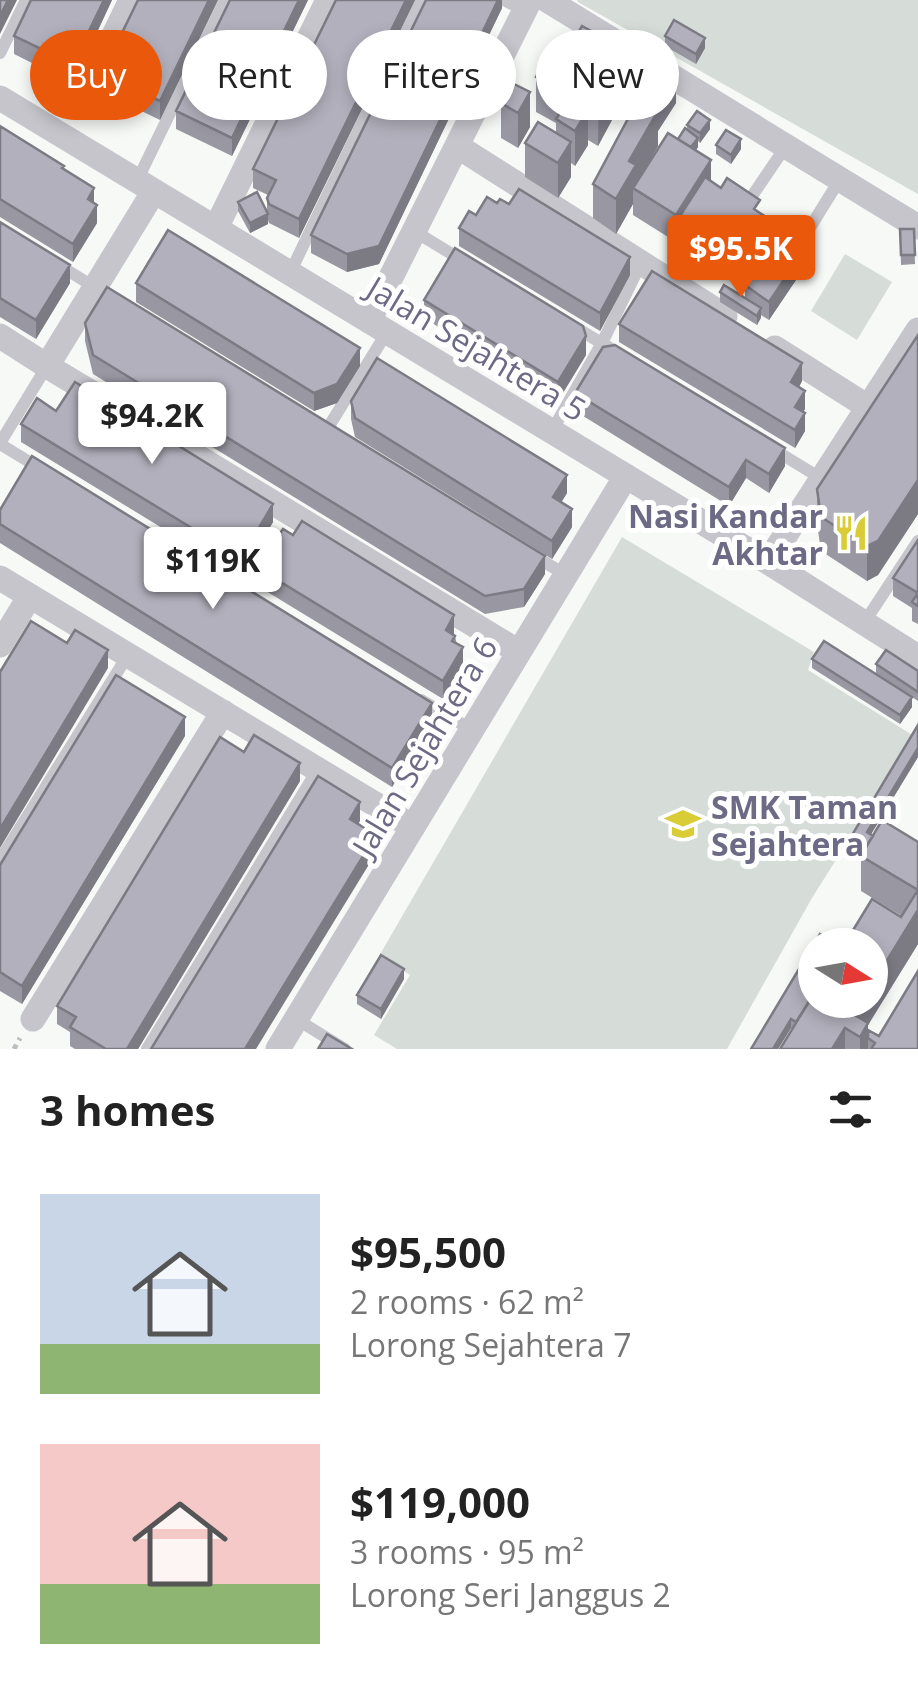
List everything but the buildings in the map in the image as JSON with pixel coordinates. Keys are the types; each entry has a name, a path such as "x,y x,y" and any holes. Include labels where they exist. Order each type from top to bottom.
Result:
{"street":[{"path":"116,30 131,0"},
{"path":"216,228 328,0"},
{"path":"378,326 414,232 527,3 786,146 918,227"},
{"name":"Jalan Sejahtera 5","path":"0,98 768,562 918,658"},
{"path":"457,146 868,407"},
{"path":"47,366 103,293 146,186"},
{"path":"768,562 918,330"},
{"path":"0,336 114,406"},
{"path":"148,427 519,652"},
{"name":"Jalan Sejahtera 6","path":"278,1049 626,476"},
{"path":"0,578 413,826"},
{"path":"0,645 30,596"},
{"path":"32,1019 222,712"}],"lane":[{"path":"0,53 26,0"},
{"path":"146,186 224,0"},
{"path":"290,273 421,0"},
{"path":"748,202 786,146"},
{"path":"790,260 840,180"},
{"path":"414,232 482,272"},
{"path":"48,258 103,293"},
{"path":"552,431 641,263"},
{"path":"568,323 636,364"},
{"path":"326,431 378,326"},
{"path":"47,366 0,444 50,475"},
{"path":"310,421 343,441"},
{"path":"754,437 822,479"},
{"path":"864,623 918,541"},
{"path":"514,544 566,575"},
{"path":"0,860 128,655"},
{"path":"404,690 472,730"},
{"path":"147,1049 318,769"},
{"path":"296,1020 345,1049"}],"shaded area":[{"path":"918,0 918,194 679,59 679,30 628,30 578,2"},
{"path":"845,254 892,282 857,340 811,311"},
{"name":"SMK Taman Sejahtera","path":"622,537 814,652 808,670 914,736 812,898 727,1049 397,1049 374,1035 410,975 379,956"}],"place":[{"name":"Nasi Kandar Akhtar","path":"851,533"},
{"name":"SMK Taman Sejahtera","path":"683,824"}]}
